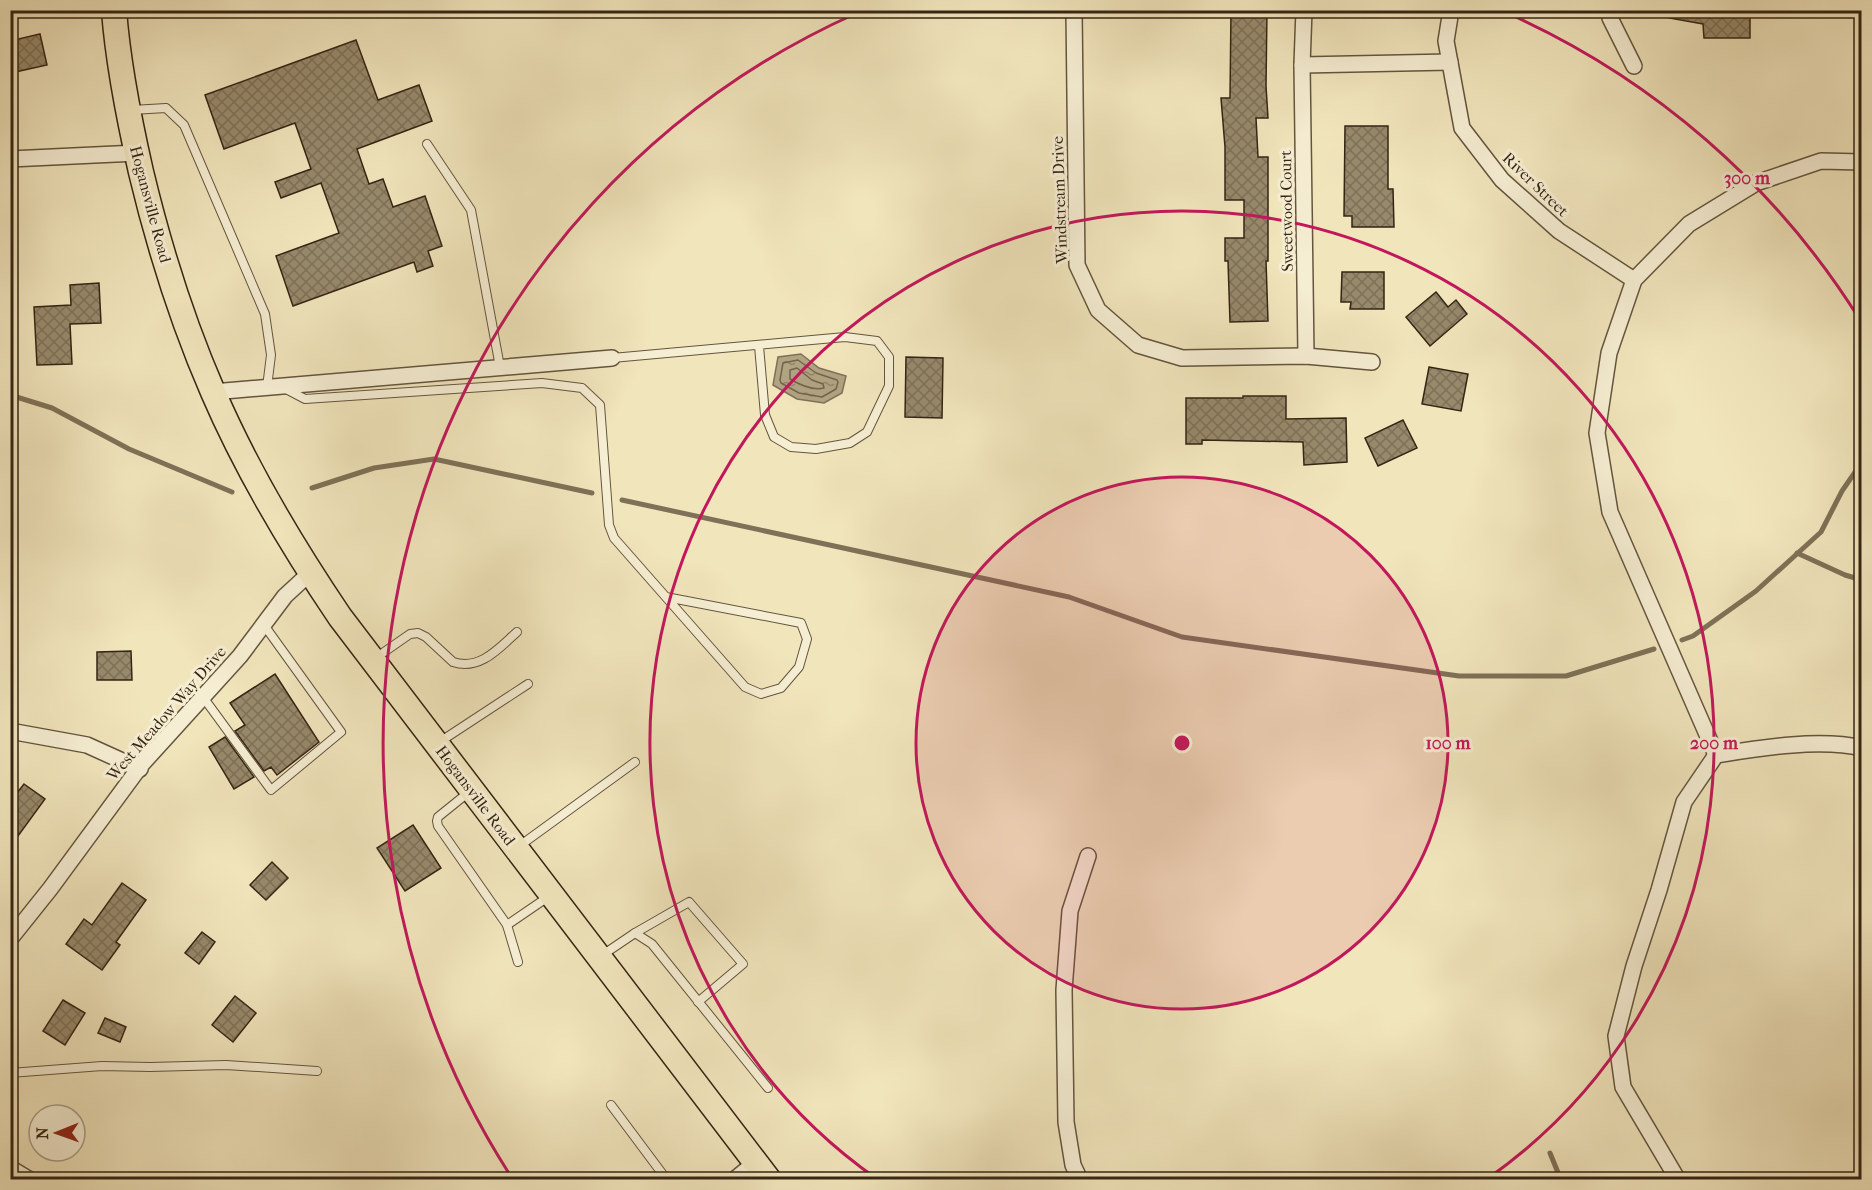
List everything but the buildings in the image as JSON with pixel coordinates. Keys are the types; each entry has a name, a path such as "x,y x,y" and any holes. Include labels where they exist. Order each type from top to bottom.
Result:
{"main road":[{"name":"Hogansville Road","path":"114,10 127,111 148,200 175,292 213,392 258,484 310,573 340,617 763,1171"}],"street":[{"name":"Windstream Drive","path":"1074,10 1077,265 1098,310 1138,345 1182,358 1306,356 1372,362"},
{"name":"Sweetwood Court","path":"1304,10 1302,65 1306,356"},
{"name":"River Street","path":"1451,10 1446,41 1462,128 1502,180 1559,231 1634,280"},
{"path":"1610,10 1610,18 1634,66"},
{"path":"1302,65 1450,62"},
{"path":"10,159 137,153"},
{"path":"1716,755 1610,512 1597,434 1609,353 1634,280 1689,224 1756,183 1821,161 1862,162"},
{"path":"213,392 612,358"},
{"name":"West Meadow Way Drive","path":"10,939 142,764 240,656 285,596 310,573"},
{"path":"10,731 87,745 140,769"},
{"path":"1678,1179 1623,1087 1617,1036 1634,966 1684,802 1716,755 1771,747 1845,744 1862,748"},
{"path":"1080,1179 1073,1165 1066,1122 1064,990 1070,911 1088,856"},
{"path":"10,1168 30,1179"},
{"path":"734,1179 763,1171"}],"lane":[{"path":"127,111 166,108 184,125 265,314 272,355 273,386 305,399 542,383 582,388 600,405 609,525 615,538 666,597 745,687 761,694 781,688 799,668 807,639 801,623 666,597"},
{"path":"427,144 471,210 500,367"},
{"path":"612,358 844,337 877,341 889,357 889,386 867,432 850,443 816,449 791,447 774,437 765,415 759,346"},
{"path":"203,697 271,790 341,732 264,625"},
{"path":"373,659 410,634 418,633 426,637 453,662 478,663 517,632"},
{"path":"437,744 528,684"},
{"path":"517,848 635,762"},
{"path":"472,790 438,817 438,826 507,925 518,962"},
{"path":"507,925 552,894"},
{"path":"600,957 635,933 689,902 743,964 699,1002"},
{"path":"635,933 652,944 768,1088"},
{"path":"10,1073 102,1066 226,1065 317,1071"},
{"path":"611,1105 667,1179"}],"water":[{"path":"801,354 819,368 846,376 842,393 824,403 797,399 773,385 778,357"}],"waterway":[{"path":"10,395 52,408 129,449 232,492"},
{"path":"312,488 374,468 434,459 592,493"},
{"path":"1682,640 1693,636 1756,591 1821,532 1842,491 1862,462"},
{"path":"622,500 1069,597 1182,637 1459,676 1566,676 1654,649"},
{"path":"1797,553 1845,575 1862,580"},
{"path":"1550,1153 1561,1180"}]}
